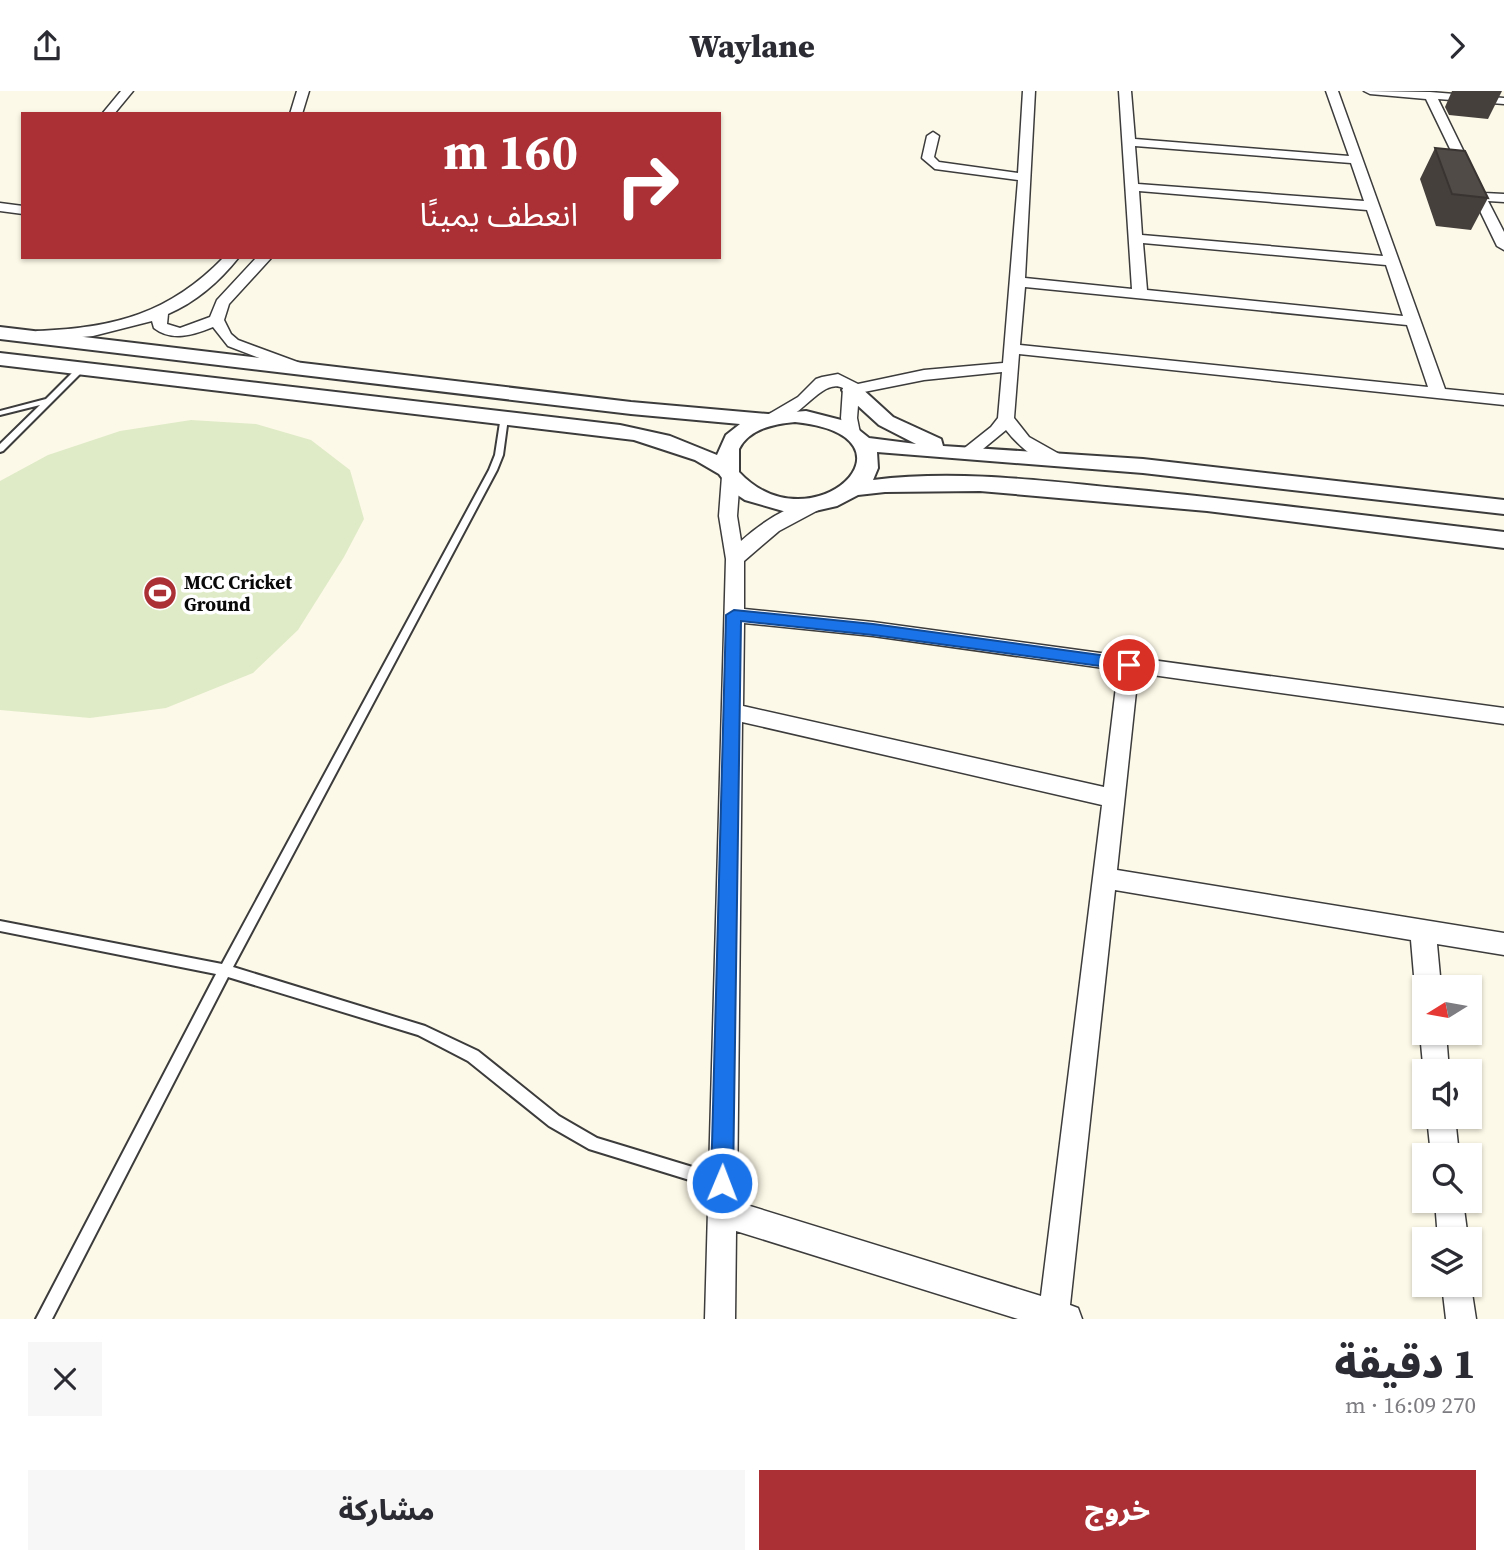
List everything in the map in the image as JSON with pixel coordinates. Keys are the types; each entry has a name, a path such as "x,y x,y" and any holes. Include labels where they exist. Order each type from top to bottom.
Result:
{"street":[{"path":"110,112 127,91"},
{"path":"297,112 303,91"},
{"path":"966,454 998,431 1006,418 1018,282 1028,91"},
{"path":"1125,91 1140,294"},
{"path":"1332,91 1438,393"},
{"path":"1370,91 1504,101"},
{"path":"1430,95 1504,246"},
{"path":"933,136 928,158 934,166 1022,177"},
{"path":"1128,142 1356,160"},
{"path":"1132,187 1373,206"},
{"path":"1479,196 1504,198"},
{"path":"0,207 21,210"},
{"path":"1135,238 1392,261"},
{"path":"30,336 106,329 161,314 205,287 230,259"},
{"path":"263,259 222,303 217,320 225,336 233,343 297,367"},
{"path":"1018,282 1413,321"},
{"path":"161,314 159,325 162,329 175,333 193,330 217,320"},
{"path":"0,333 621,406 770,419 811,417 834,423 857,438 966,454 1230,475 1504,507"},
{"path":"1013,349 1504,400"},
{"path":"0,359 649,436 703,454 729,473 745,490 765,500 790,505 817,504"},
{"path":"852,390 924,375 1010,367"},
{"path":"720,1319 735,559 728,516 729,473 726,454 733,440 747,428 804,400 826,380 843,380 848,382 852,390 876,414 909,434 966,454"},
{"path":"852,390 849,418 867,455 868,467 853,489"},
{"path":"1006,418 1023,441 1055,459"},
{"path":"735,559 762,532 797,511 836,498 853,489 910,483 990,484 1205,504 1504,540"},
{"path":"734,615 862,628 1504,716"},
{"path":"721,1197 1061,1317 1103,879 1129,665"},
{"path":"733,712 1113,798"},
{"path":"1103,879 1504,944"},
{"path":"1423,930 1427,975"},
{"path":"1458,1297 1461,1319"}],"lane":[{"path":"0,449 81,369"},
{"path":"0,413 49,400"},
{"path":"44,1319 225,970 493,470 499,454 504,418"},
{"path":"0,926 225,970 419,1030 447,1042 496,1072 572,1133 721,1197"}],"green space":[{"name":"MCC Cricket Ground","path":"191,420 256,424 311,440 350,470 364,519 344,557 298,630 253,673 166,708 90,718 0,710 0,481 48,455 120,431"}],"building":[{"path":"1435,148 1465,151 1488,198 1452,194"}],"place":[{"name":"MCC Cricket Ground","path":"160,593"}],"route":[{"path":"722,1183 734,615 873,629 1129,665"}]}
